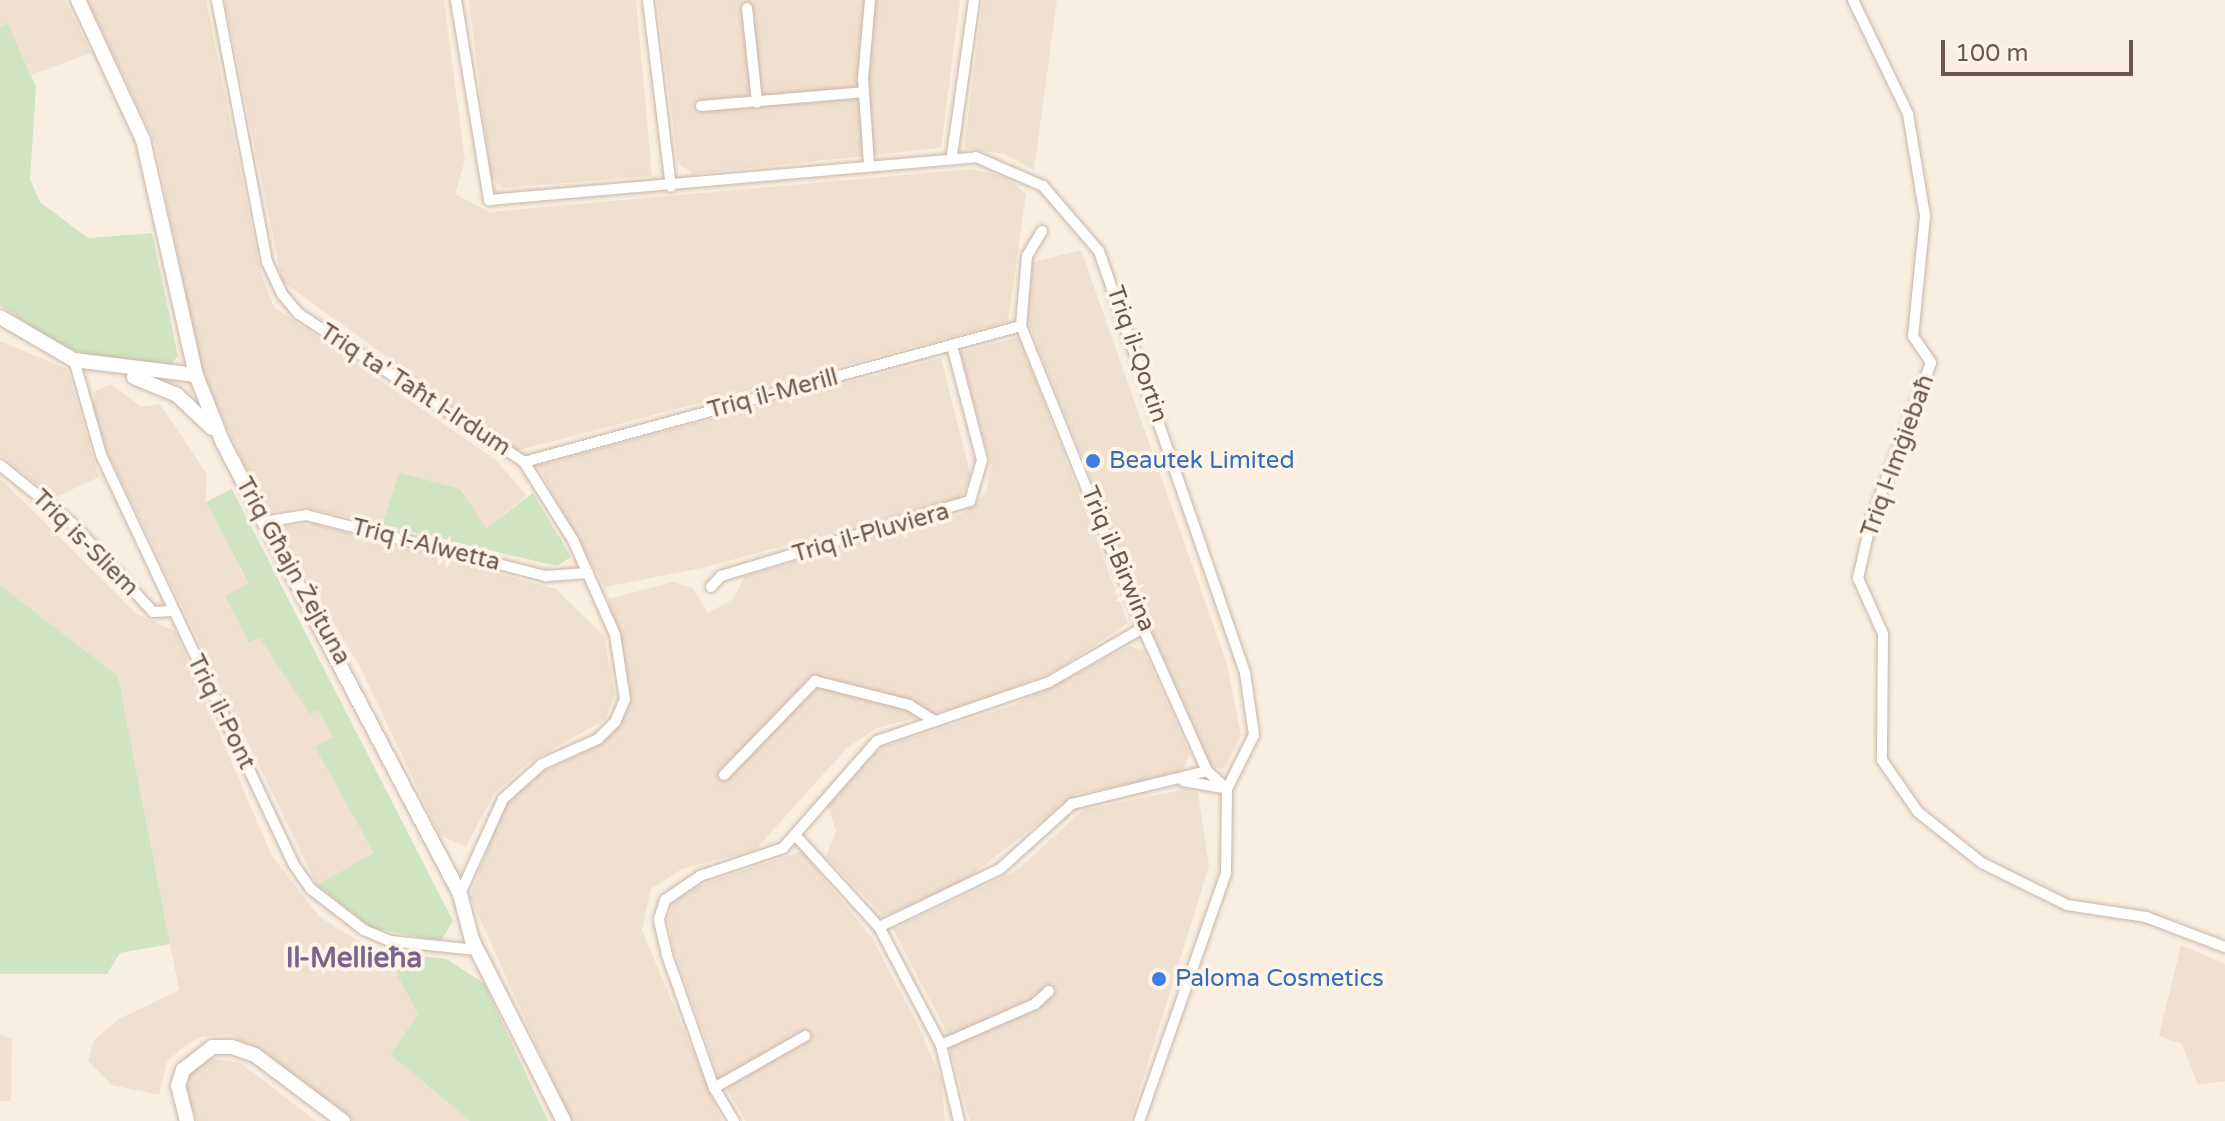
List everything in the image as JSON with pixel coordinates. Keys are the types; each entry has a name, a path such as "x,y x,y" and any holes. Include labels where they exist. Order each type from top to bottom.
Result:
{"street":[{"name":"Triq Għajn Żejtuna","path":"78,0 143,140 199,382 223,443 460,894 477,950 564,1121"},
{"name":"Triq ta' Taħt l-Irdum","path":"217,0 267,262 282,294 299,314 524,462 588,573 615,635 625,699 598,739 542,764 503,799 460,894"},
{"name":"Triq il-Qortin","path":"456,0 489,200 671,187 952,155 1020,171 1043,186 1106,265 1245,673 1254,735 1227,789 1226,873 1139,1121"},
{"path":"648,0 671,187"},
{"path":"869,164 863,92 870,0"},
{"path":"952,155 974,0"},
{"name":"Triq l-Imġiebaħ","path":"1853,0 1908,114 1925,216 1913,336 1931,363 1872,517 1858,578 1883,634 1882,760 1918,812 1982,863 2067,905 2146,917 2225,947"},
{"path":"747,8 757,102"},
{"path":"701,106 863,92"},
{"name":"Triq il-Birwina","path":"1042,231 1027,256 1021,326 1143,628 1207,771 1227,789"},
{"path":"0,317 74,360 119,371 199,382 187,404"},
{"name":"Triq il-Merill","path":"524,462 1021,326"},
{"name":"Triq il-Pluviera","path":"711,587 721,576 970,501 982,460 952,346"},
{"name":"Triq il-Pont","path":"74,360 101,455 172,611 311,889 390,941 477,950"},
{"path":"119,371 187,404 223,443"},
{"name":"Triq is-Sliem","path":"0,465 72,523 153,612 172,611"},
{"name":"Triq l-Alwetta","path":"263,522 306,515 546,576 588,573"},
{"path":"734,1121 714,1088 667,955 659,919 665,900 676,886 766,858 796,836 850,763 877,741 1049,682 1143,628"},
{"path":"724,775 815,681 909,705 933,720"},
{"path":"879,927 1000,869 1072,804 1207,771"},
{"path":"1173,781 1227,789"},
{"path":"796,836 879,927 941,1045 959,1121"},
{"path":"941,1045 1035,1004 1049,991"},
{"path":"714,1088 805,1036"},
{"path":"187,1121 178,1086 183,1070 212,1047 232,1047 255,1055 343,1121"}],"shaded area":[{"path":"0,0 65,0 91,53 31,75 8,23 0,27"},
{"path":"87,0 206,0 261,273 274,307 496,460 527,496 485,529 460,489 399,472 382,525 304,507 266,512 199,367 155,142"},
{"path":"225,0 444,0 465,160 455,194 489,212 971,169 1006,177 1026,194 1008,322 516,451 282,281"},
{"path":"469,0 636,0 652,176 502,188 491,177"},
{"path":"657,0 960,0 941,148 693,174 678,163"},
{"path":"983,0 1057,0 1034,170 1004,154 964,148"},
{"path":"1081,250 1227,664 1241,735 1224,769 1213,767 1206,755 1150,627 1028,321 1030,263"},
{"path":"1019,337 1128,623 1060,668 990,698 877,728 847,748 755,850 682,869 651,889 642,930 722,1121 571,1121 470,897 504,805 531,778 603,742 622,720 630,685 608,599 673,582 693,588 708,613 733,599 745,576 964,513 986,493 991,466 960,352"},
{"path":"0,341 67,369 99,477 54,498 0,455"},
{"path":"941,358 971,476 960,498 702,568 605,587 537,465"},
{"path":"111,384 141,407 160,404 207,474 206,502 248,584 250,643 260,638 281,661 310,713 318,710 333,737 316,747 375,854 317,885 109,455 92,406 95,391"},
{"path":"0,478 137,614 175,631 272,856 320,917 367,946 399,954 398,977 418,1014 390,1054 470,1121 354,1121 230,1034 200,1037 181,1049 167,1062 159,1095 112,1085 88,1061 94,1040 119,1019 179,990 118,676 0,585"},
{"path":"316,524 556,589 604,636 615,695 605,720 528,763 494,794 466,847 440,835 359,665 276,527"},
{"path":"1130,646 1144,651 1190,754 1181,774 1076,794 955,888 883,916 826,857 836,831 826,800 882,747 1014,705"},
{"path":"1186,789 1198,793 1209,866 1130,1121 970,1121 944,1027 893,929 1016,871 1083,810"},
{"path":"802,851 872,938 917,1023 941,1079 945,1121 746,1121 718,1075 674,950 668,918 674,902 692,888"},
{"path":"2181,945 2225,964 2225,1081 2198,1085 2182,1044 2159,1036"},
{"path":"0,1034 12,1039 11,1101 0,1101"},
{"path":"208,1058 241,1063 316,1121 197,1121 185,1091 194,1067"}],"green space":[{"path":"8,23 36,87 30,179 40,202 88,238 152,233 178,356 170,365 123,365 60,346 0,305 0,27"},
{"path":"399,472 460,489 486,528 533,493 571,557 557,566 382,525"},
{"path":"232,489 453,921 441,941 371,928 317,885 374,853 315,747 333,737 318,710 310,714 260,638 249,643 225,596 248,583 206,502"},
{"path":"0,585 118,676 170,944 120,953 107,974 0,974"},
{"path":"399,954 446,959 484,983 548,1121 470,1121 390,1054 418,1014 398,977"}],"place":[{"name":"Beautek Limited","path":"1093,461"},
{"name":"Paloma Cosmetics","path":"1159,979"}],"district":[{"name":"Il-Mellieħa","path":"354,958"}]}
